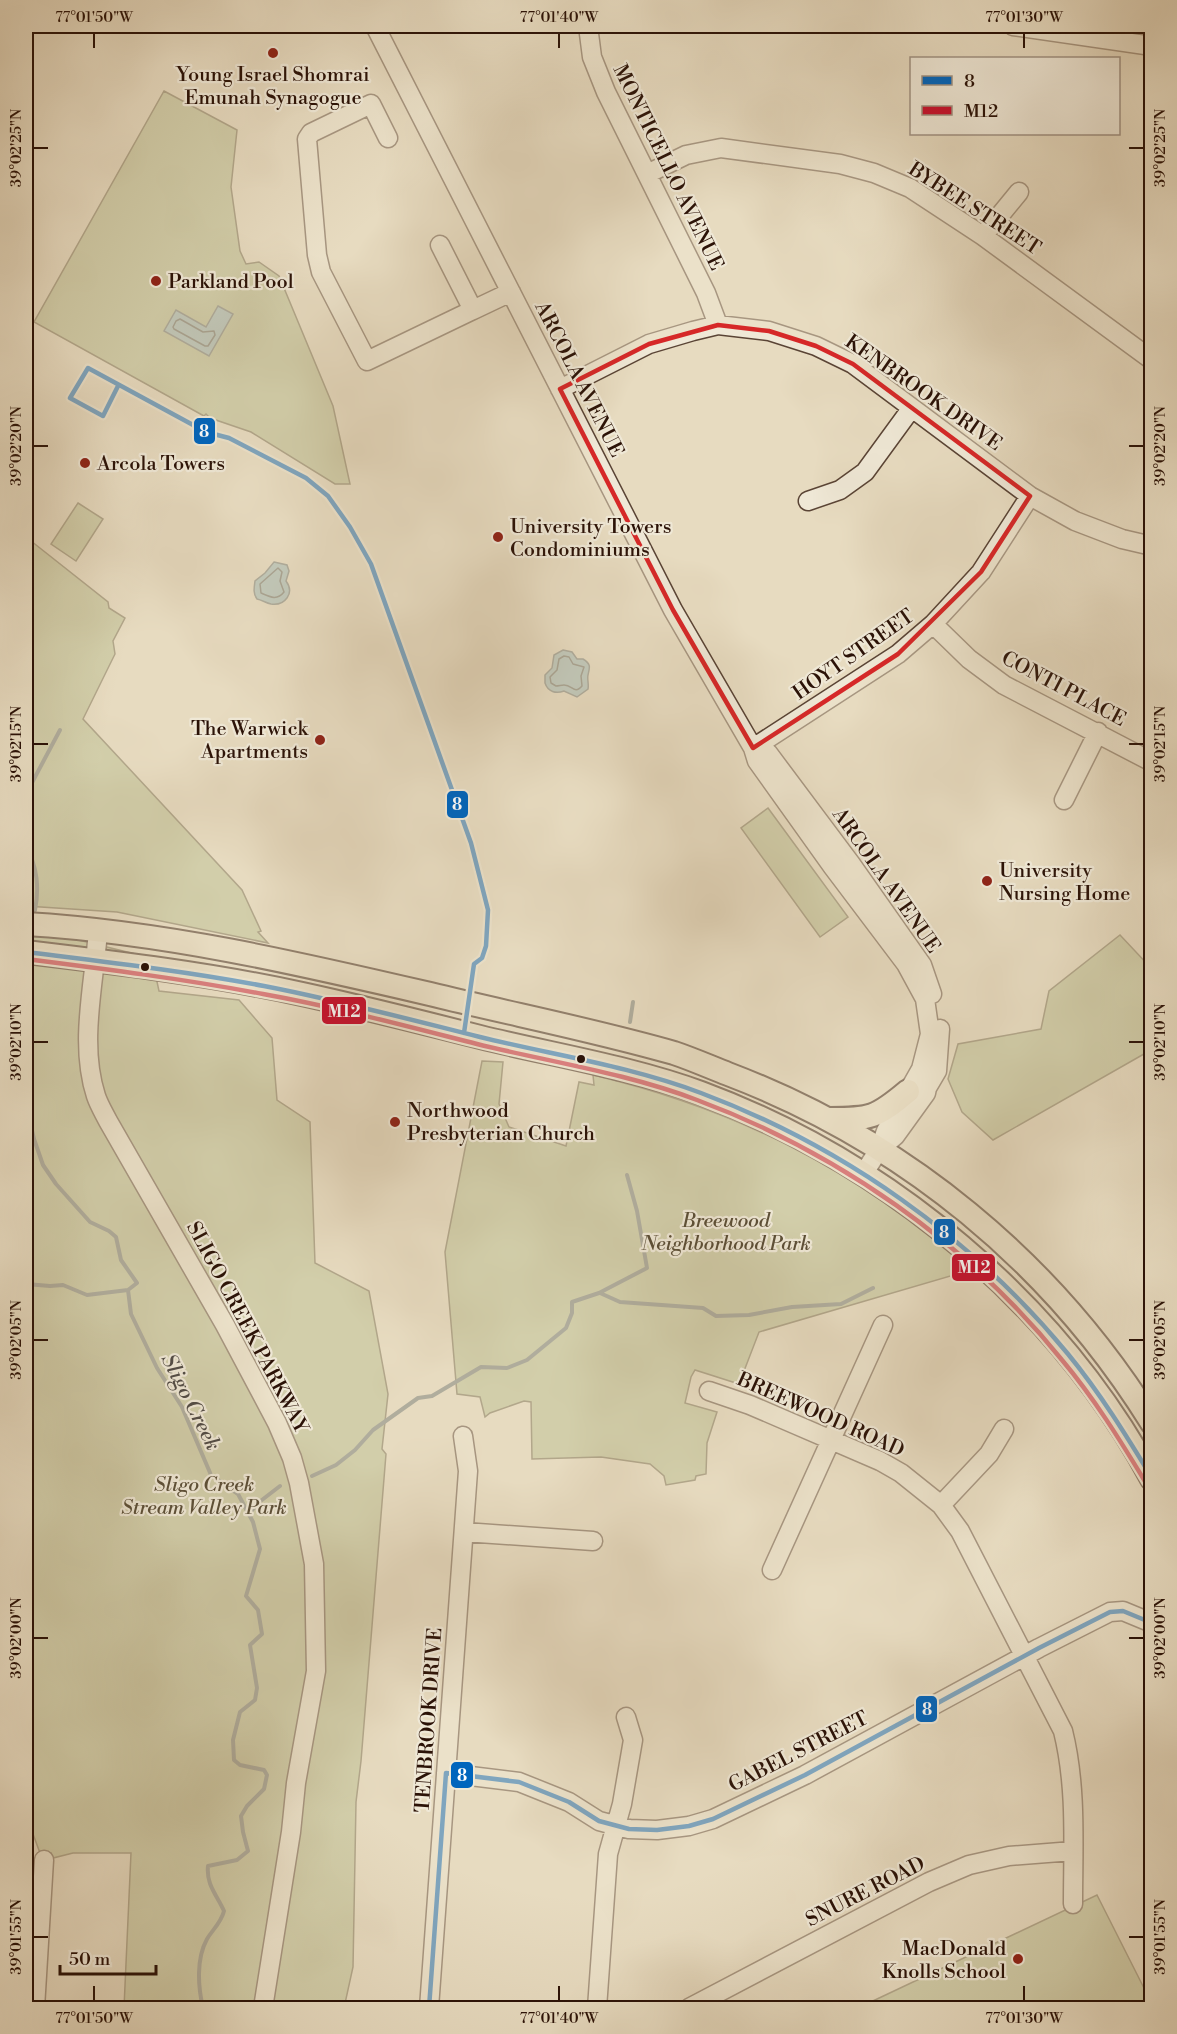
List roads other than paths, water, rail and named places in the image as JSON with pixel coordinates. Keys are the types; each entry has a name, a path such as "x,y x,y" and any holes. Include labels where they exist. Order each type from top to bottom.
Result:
{"main road":[{"path":"26,924 183,942 256,955 676,1054 776,1092 880,1148 970,1214 1014,1252 1109,1360 1152,1423"},
{"path":"26,952 165,970 300,994 606,1065 710,1097 791,1134 864,1173 934,1223 958,1244 1030,1313 1076,1366 1116,1422 1149,1475"},
{"path":"826,1119 860,1119 875,1115 884,1111 908,1091"},
{"path":"958,1244 982,1247 1060,1323 1069,1329 1081,1327"},
{"path":"1109,1360 1107,1378 1133,1420 1149,1475"}],"street":[{"name":"ARCOLA AVENUE","path":"375,26 673,610 753,748 757,761 906,964 925,999 930,1034 921,1069 886,1131 880,1148 864,1173"},
{"name":"MONTICELLO AVENUE","path":"588,26 592,57 606,92 706,293 718,325"},
{"path":"1013,26 1152,46"},
{"path":"388,138 371,104 311,133 307,139 317,255 321,272 367,361 511,292"},
{"name":"BYBEE STREET","path":"647,174 686,155 721,148 840,164 874,173 910,188 983,236 1152,360"},
{"path":"983,236 1019,192"},
{"path":"440,245 473,310"},
{"name":"KENBROOK DRIVE","path":"560,389 650,344 718,325 769,331 816,346 853,364 1030,496 1075,521 1122,539 1152,546"},
{"path":"808,501 840,490 865,472 911,409"},
{"name":"HOYT STREET","path":"753,748 898,654 933,624 981,572 1030,496"},
{"name":"CONTI PLACE","path":"933,624 969,659 1004,685 1152,762"},
{"path":"1064,800 1098,732"},
{"name":"ARCOLA AVENUE","path":"753,748 768,753 851,864 922,965 937,1003 940,1036 937,1071 926,1093 895,1136 880,1148"},
{"name":"SLIGO CREEK PARKWAY","path":"98,931 89,1038 89,1066 96,1097 277,1423 292,1458 299,1483 314,1564 316,1671 296,1782 291,1832 263,2008"},
{"path":"772,1570 883,1325"},
{"name":"BREEWOOD ROAD","path":"709,1391 750,1405 880,1461 901,1473 941,1505 960,1531 1063,1731 1069,1754 1072,1787 1073,1904"},
{"path":"941,1505 989,1454 1004,1429"},
{"name":"TENBROOK DRIVE","path":"429,2008 468,1471 463,1436"},
{"path":"464,1532 593,1541"},
{"name":"GABEL STREET","path":"446,1773 519,1782 569,1802 599,1821 615,1826 657,1830 689,1826 713,1819 815,1769 1110,1612 1123,1611 1135,1614 1152,1623"},
{"path":"597,2008 608,1854 622,1804 633,1740 626,1717"},
{"name":"SNURE ROAD","path":"688,2008 929,1882 969,1865 1010,1856 1073,1851"},
{"path":"35,2008 44,1860"}],"water":[{"name":"Parkland Pool","path":"218,306 233,314 209,356 164,331 176,310 206,327"},
{"path":"274,562 287,565 289,571 286,581 289,594 281,603 269,604 257,599 254,591 255,581"},
{"path":"563,650 572,652 577,659 583,659 589,666 588,689 577,697 564,691 553,692 545,683 545,675 552,668 554,655"}],"waterway":[{"path":"26,794 60,730"},
{"name":"Sligo Creek","path":"26,848 33,862 36,878 35,910"},
{"name":"Sligo Creek","path":"26,980 30,996 26,1009"},
{"path":"630,1022 633,1002"},
{"name":"Sligo Creek","path":"26,1069 28,1075 26,1105 43,1165 56,1184 90,1222 116,1237 121,1260 137,1283 128,1290 131,1314 157,1368 182,1407 211,1475 238,1494 253,1522 260,1549 246,1596 258,1610 262,1634 250,1645 257,1688 255,1700 240,1712 233,1740 234,1760 240,1765 264,1770 267,1775 264,1789 247,1806 241,1816 248,1851 237,1860 208,1866 210,1884 224,1911 207,1939 201,1955 199,1982 203,2008"},
{"path":"312,1476 336,1465 355,1450 373,1430 418,1398 432,1396 481,1367 507,1368 527,1360 566,1328 572,1313 572,1302 599,1293 647,1268 637,1211 627,1175"},
{"path":"26,1284 63,1285 87,1295 128,1290"},
{"path":"600,1293 620,1302 703,1308 716,1316 749,1315 792,1307 841,1304 873,1288"},
{"path":"249,1514 258,1503 280,1486"}],"place":[{"name":"Young Israel Shomrai Emunah Synagogue","path":"273,53"},
{"name":"Parkland Pool","path":"156,281"},
{"name":"Arcola Towers","path":"85,463"},
{"name":"University Towers Condominiums","path":"498,537"},
{"name":"The Warwick Apartments","path":"320,740"},
{"name":"University Nursing Home","path":"987,881"},
{"name":"Northwood Presbyterian Church","path":"395,1122"},
{"name":"MacDonald Knolls School","path":"1018,1959"}],"park label":[{"name":"Breewood Neighborhood Park","path":"726,1232"},
{"name":"Sligo Creek Stream Valley Park","path":"204,1496"}]}
